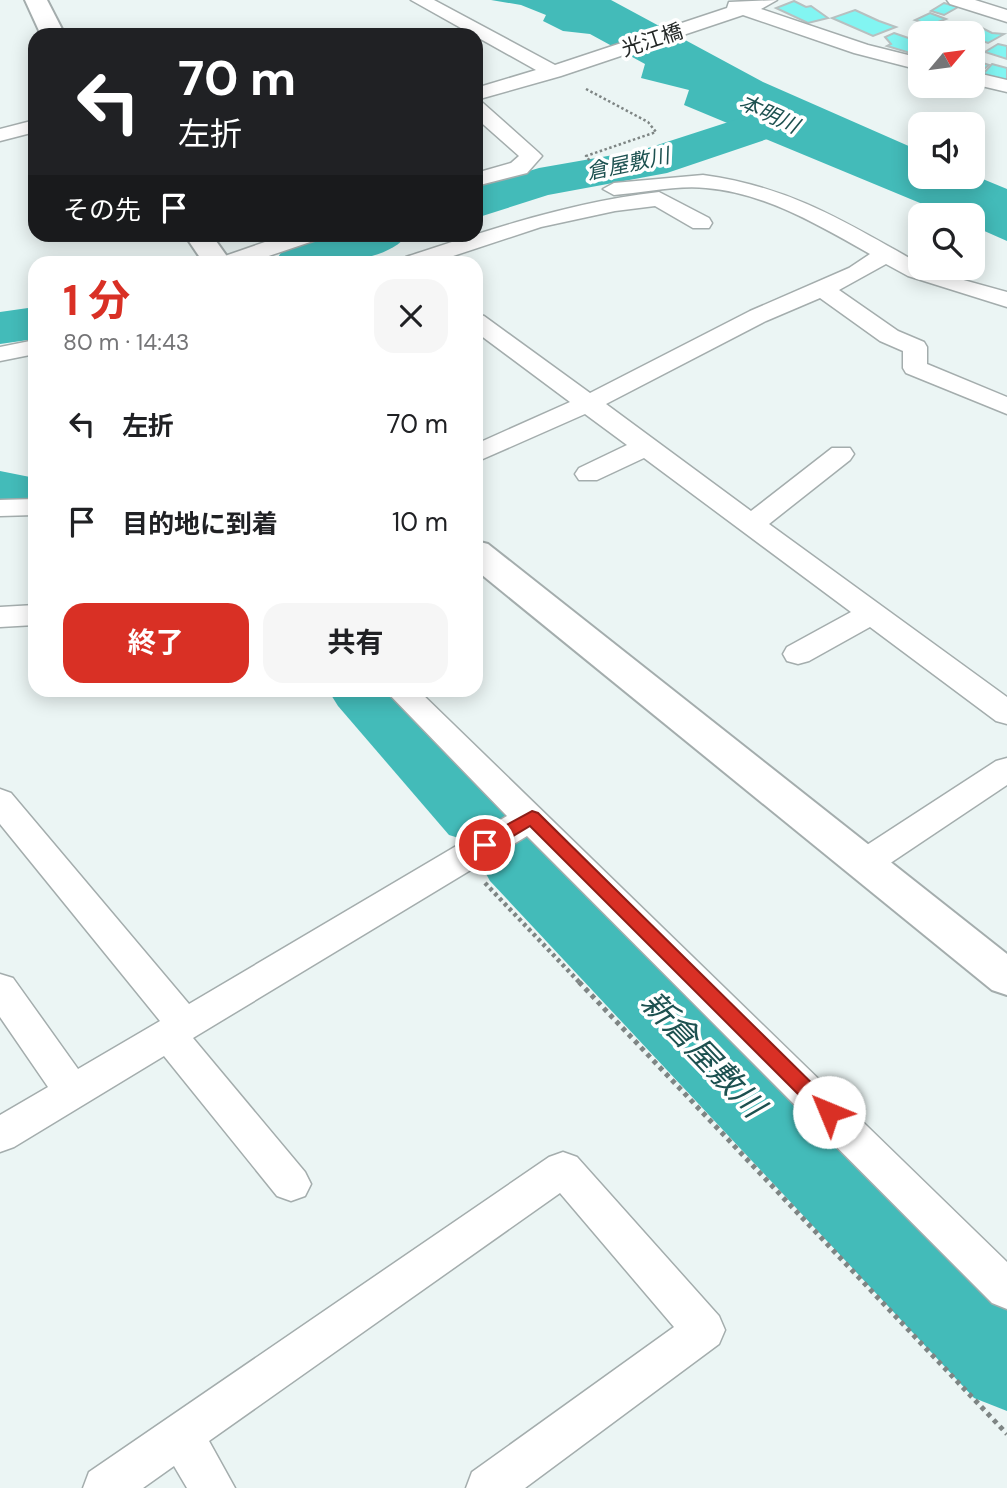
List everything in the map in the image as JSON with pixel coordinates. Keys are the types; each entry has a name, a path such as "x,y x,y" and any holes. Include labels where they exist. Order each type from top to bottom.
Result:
{"street":[{"path":"36,0 49,28"},
{"path":"420,0 472,28"},
{"name":"光江橋","path":"483,92 582,63 722,8 742,9 768,0"},
{"path":"956,0 1007,16"},
{"path":"742,9 861,49 908,61"},
{"path":"483,34 554,72"},
{"path":"985,81 1007,86"},
{"path":"483,113 531,156 519,167 483,178"},
{"path":"0,135 28,128"},
{"path":"614,189 703,181 746,187 807,210 916,271 1007,300"},
{"path":"483,239 535,222 615,204 659,199 701,223"},
{"path":"247,256 288,242"},
{"path":"432,256 474,242"},
{"path":"483,451 589,403 758,316 857,273 886,254"},
{"path":"821,289 889,336 915,347 915,368 1007,407"},
{"path":"483,326 1007,713"},
{"path":"0,354 28,348"},
{"path":"588,474 647,446"},
{"path":"752,524 841,454"},
{"path":"483,558 1007,978"},
{"path":"798,654 872,613"},
{"path":"0,617 28,615"},
{"path":"407,697 532,817 1007,1290"},
{"path":"865,863 1007,769"},
{"path":"0,801 176,1029 291,1184"},
{"path":"0,1135 532,817"},
{"path":"0,988 72,1091"},
{"path":"105,1488 563,1169 704,1330 488,1488"},
{"path":"180,1436 212,1488"}],"path":[{"path":"554,72 648,122 656,132 586,156"},
{"path":"462,859 1007,1434"}],"water":[{"name":"本明川","path":"491,0 611,0 763,82 908,146 908,189 985,189 985,180 1007,189 1007,241 985,231 985,203 920,203 684,105 689,90 641,78 645,64 590,34 563,31 543,21 546,15 521,5"}],"building":[{"path":"794,1 806,7 811,6 828,18 808,23 776,8"},
{"path":"944,3 958,7 944,15 931,11"},
{"path":"855,10 896,27 873,36 832,18"},
{"path":"930,13 946,19 941,21 915,20"},
{"path":"985,30 1004,34 985,42"},
{"path":"894,33 908,38 908,52 887,46 891,44 885,37"},
{"path":"998,44 1007,46 1007,59 985,52"},
{"path":"992,64 1007,68 1007,81 985,76"}],"waterway":[{"name":"倉屋敷川","path":"483,201 539,182 650,163 778,120"},
{"name":"倉屋敷川","path":"318,256 359,242"},
{"name":"倉屋敷川","path":"0,328 28,324"},
{"name":"新倉屋敷川","path":"0,489 28,495"},
{"name":"新倉屋敷川","path":"368,697 475,816"},
{"name":"新倉屋敷川","path":"516,861 1007,1366"}],"route":[{"path":"485,845 532,817 829,1112"}]}
